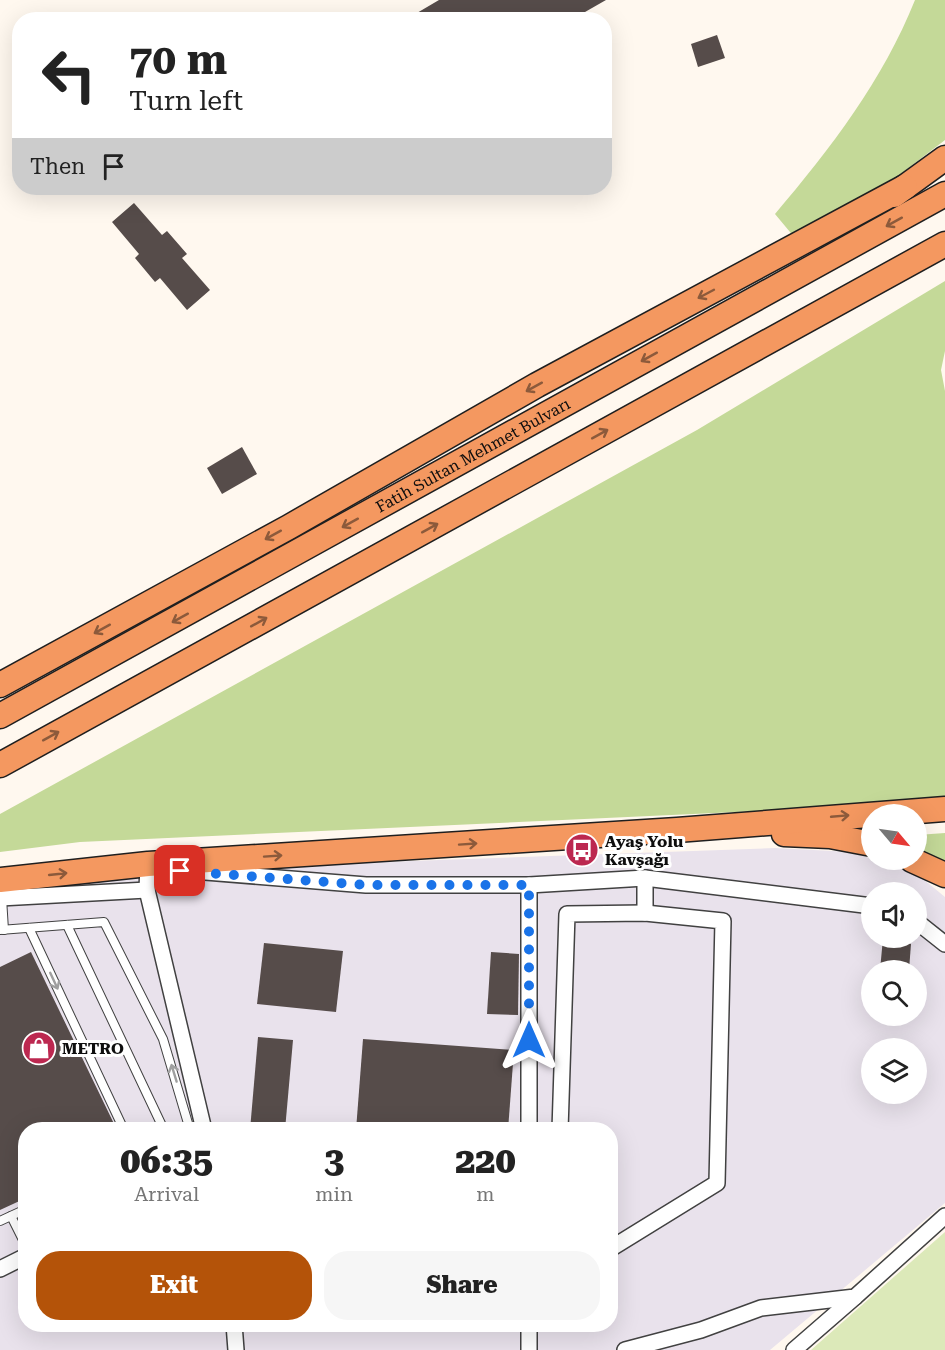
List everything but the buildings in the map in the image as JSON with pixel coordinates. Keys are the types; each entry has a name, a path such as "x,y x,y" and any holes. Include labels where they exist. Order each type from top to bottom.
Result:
{"highway":[{"path":"675,342 742,290 853,226 945,158"},
{"path":"0,686 289,527 537,385 905,187"},
{"name":"Fatih Sultan Mehmet Bulvarı","path":"0,716 945,194"},
{"path":"0,765 945,244"},
{"path":"1,892 148,868 945,809"},
{"path":"677,830 830,836 861,842"},
{"path":"927,867 945,875"}],"street":[{"path":"202,1122 147,890 148,868 366,885 529,885 645,878 861,905"},
{"path":"645,878 645,913"},
{"path":"529,885 529,1122"},
{"path":"1,892 147,890"},
{"path":"560,1122 567,914 645,913 723,921 717,1183 618,1244"},
{"path":"927,930 945,944"},
{"path":"794,1350 945,1216"},
{"path":"0,1269 18,1260"},
{"path":"625,1350 701,1330 761,1308 855,1297"},
{"path":"235,1332 236,1350"},
{"path":"529,1332 529,1350"}],"lane":[{"path":"1,892 2,930 104,922 163,1039 188,1122"},
{"path":"67,925 160,1122"},
{"path":"29,928 120,1122"},
{"path":"0,1221 18,1213"},
{"path":"11,1216 18,1230"}],"shaded area":[{"path":"775,848 852,852 861,855 861,870 905,870 917,874 927,882 861,882 861,948 927,948 927,882 945,897 945,1203 770,1350 0,1350 0,889 270,866"}],"green space":[{"path":"915,0 945,0 945,140 894,179 795,238 775,214 854,112 888,58"},
{"path":"945,281 945,351 941,370 945,391 945,799 827,808 80,842 0,852 0,814 697,430"},
{"path":"945,833 945,866 927,856 927,834"},
{"path":"945,1232 945,1350 811,1350"}],"place":[{"name":"Ayaş Yolu Kavşağı","path":"582,850"},
{"name":"METRO","path":"39,1048"}],"route":[{"path":"180,871 366,885 529,885 529,1040"}]}
